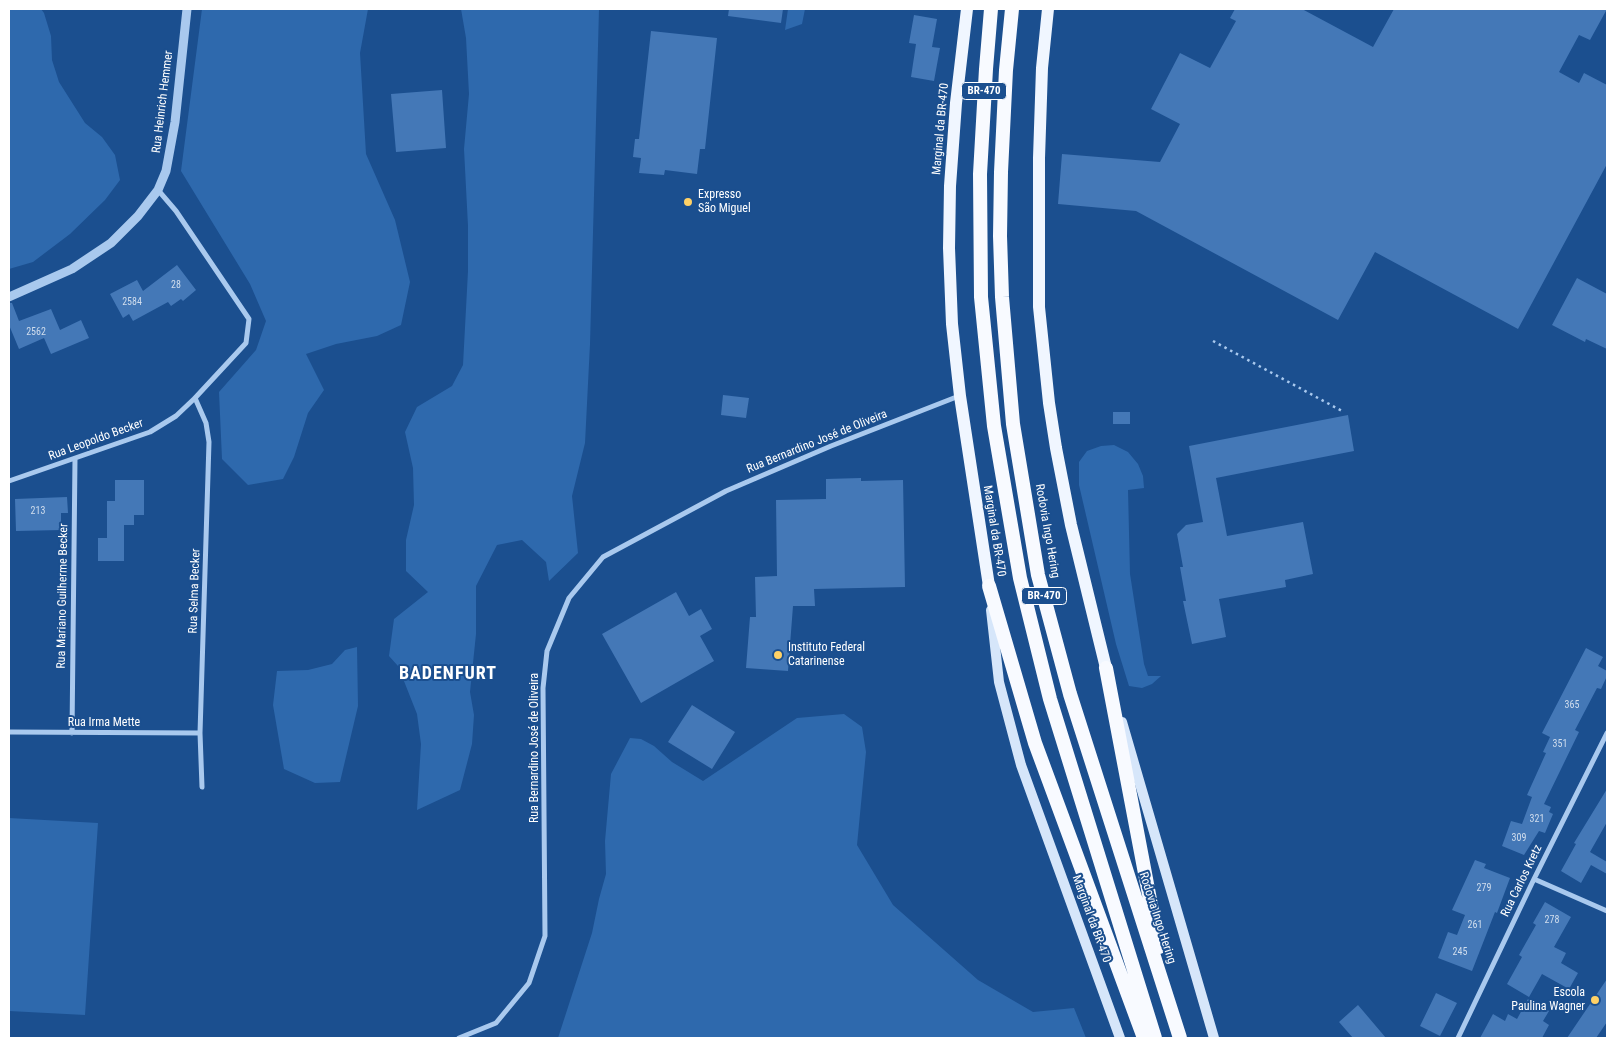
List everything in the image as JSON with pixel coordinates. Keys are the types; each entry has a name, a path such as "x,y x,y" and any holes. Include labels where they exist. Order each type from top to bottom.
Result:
{"highway":[{"name":"BR-470","path":"991,9 980,174 981,296 994,426 1020,578 1050,699 1155,1038"},
{"name":"Rodovia Ingo Hering","path":"1012,9 1006,70 1001,172 1000,236 1002,297 1014,424 1038,575 1068,685 1180,1038"},
{"path":"989,586 1035,743 1144,1038"},
{"path":"1106,668 1142,866 1170,1004"}],"main road":[{"name":"Marginal da BR-470","path":"967,9 956,103 950,186 949,248 952,324 960,396 989,586 999,682 1021,765 1120,1038"},
{"path":"1048,9 1042,68 1039,158 1039,307 1048,403 1071,524 1106,668 1214,1038"}],"street":[{"name":"Rua Heinrich Hemmer","path":"9,297 72,269 111,243 138,216 158,190 166,171 175,122 187,9"},
{"name":"Rua Leopoldo Becker","path":"9,481 150,432 176,416 196,398 246,343 249,318 176,211 158,190"},
{"name":"Rua Bernardino José de Oliveira","path":"459,1038 496,1023 529,983 546,936 543,688 547,651 569,598 603,557 726,491 831,446 960,396"},
{"name":"Rua Selma Becker","path":"196,398 206,423 209,442 200,733 202,787"},
{"name":"Rua Mariano Guilherme Becker","path":"72,734 75,459"},
{"name":"Rua Irma Mette","path":"9,732 72,734 200,733"},
{"name":"Rua Carlos Kretz","path":"1458,1038 1534,878 1607,733"},
{"path":"1534,878 1607,911"}],"path":[{"path":"1213,341 1342,411"}],"shaded area":[{"path":"9,9 41,9 44,13 51,36 52,60 59,82 85,123 102,137 115,155 120,180 105,200 70,234 33,262 9,269"},
{"path":"202,9 368,9 360,53 366,154 395,220 410,282 401,325 377,336 336,344 306,354 324,390 308,413 294,457 283,479 248,485 222,459 219,392 256,350 266,321 250,284 181,171"},
{"path":"461,9 599,9 590,344 585,443 572,496 578,553 549,581 546,562 522,540 497,545 476,586 476,634 470,692 474,715 472,744 460,790 417,810 421,744 417,714 398,666 389,656 394,619 428,592 406,571 406,540 414,505 413,468 405,432 417,407 452,386 463,365 468,271 464,149 469,94 466,38"},
{"path":"788,9 805,9 802,24 785,30"},
{"path":"1114,445 1128,452 1138,464 1143,476 1144,488 1128,490 1130,574 1144,664 1148,676 1161,676 1152,684 1142,688 1129,686 1116,644 1079,485 1079,462 1087,451 1101,446"},
{"path":"357,647 358,706 340,782 315,783 284,769 273,705 277,671 308,670 332,664 345,650"},
{"path":"844,714 862,727 866,752 857,845 893,905 978,980 1033,1012 1074,1008 1086,1038 558,1038 592,933 606,874 605,841 611,774 630,738 641,739 654,746 672,762 703,781 797,718"},
{"path":"9,818 98,823 85,1015 9,1011"}],"building":[{"path":"729,9 783,9 781,23 728,16"},
{"path":"1235,9 1302,9 1373,47 1394,9 1607,9 1590,40 1579,35 1559,72 1579,83 1584,73 1607,85 1607,164 1518,329 1375,252 1338,320 1136,211 1058,204 1062,154 1160,162 1180,124 1151,109 1180,53 1210,68 1236,21 1230,18"},
{"path":"914,15 937,19 932,47 940,48 934,81 911,77 916,44 909,43"},
{"path":"651,31 717,38 705,149 700,149 697,174 665,170 664,175 639,173 641,158 633,157 635,139 639,139"},
{"path":"442,90 446,148 396,152 391,94"},
{"path":"177,265 196,290 183,301 181,299 171,306 168,302 133,321 129,314 123,318 110,294 137,280 143,291"},
{"path":"1577,278 1607,294 1607,349 1586,339 1585,342 1552,325"},
{"path":"9,303 12,303 19,321 51,309 60,330 81,320 89,338 51,354 44,338 19,349 9,325"},
{"path":"723,395 749,398 746,418 721,415"},
{"path":"1113,412 1130,412 1130,424 1113,424"},
{"path":"1348,415 1354,451 1216,478 1227,536 1303,522 1313,574 1285,580 1286,587 1219,599 1226,637 1192,644 1183,601 1186,601 1180,567 1183,567 1177,534 1186,525 1203,522 1189,446"},
{"path":"861,478 861,481 903,480 905,587 814,589 815,606 793,606 788,671 746,668 750,617 756,617 755,577 777,576 776,500 826,499 826,479"},
{"path":"115,480 144,480 144,515 134,515 134,525 124,525 124,561 98,561 98,538 107,538 107,501 115,501"},
{"path":"67,497 68,513 61,513 61,530 16,531 15,499"},
{"path":"676,592 689,616 701,609 712,629 700,636 714,661 641,703 602,634"},
{"path":"1586,648 1603,657 1598,666 1607,671 1607,676 1601,689 1597,688 1575,730 1579,732 1544,804 1551,807 1549,812 1553,814 1545,833 1539,831 1524,855 1502,846 1511,821 1522,824 1532,797 1527,795 1546,753 1543,752 1550,737 1542,733"},
{"path":"692,705 735,732 712,769 668,742"},
{"path":"1607,789 1607,822 1590,852 1607,862 1607,874 1591,865 1581,883 1561,871 1576,844 1574,843"},
{"path":"1475,860 1486,864 1484,868 1510,878 1472,971 1438,958 1448,932 1457,935 1465,915 1452,910"},
{"path":"1545,902 1571,917 1554,947 1566,953 1561,963 1578,973 1569,989 1542,974 1529,997 1507,984 1522,957 1519,955 1536,925 1533,923"},
{"path":"1607,979 1607,1022 1596,1038 1567,1038"},
{"path":"1436,993 1457,1003 1440,1036 1420,1026"},
{"path":"1528,999 1549,1011 1543,1021 1549,1025 1542,1038 1480,1038 1493,1014 1505,1021 1508,1014 1517,1019"},
{"path":"1358,1005 1386,1038 1353,1038 1339,1022"}],"place":[{"name":"Expresso São Miguel","path":"688,202"},
{"name":"Instituto Federal Catarinense","path":"778,655"},
{"name":"Escola Paulina Wagner","path":"1595,1000"}],"district":[{"name":"BADENFURT","path":"448,674"}]}
